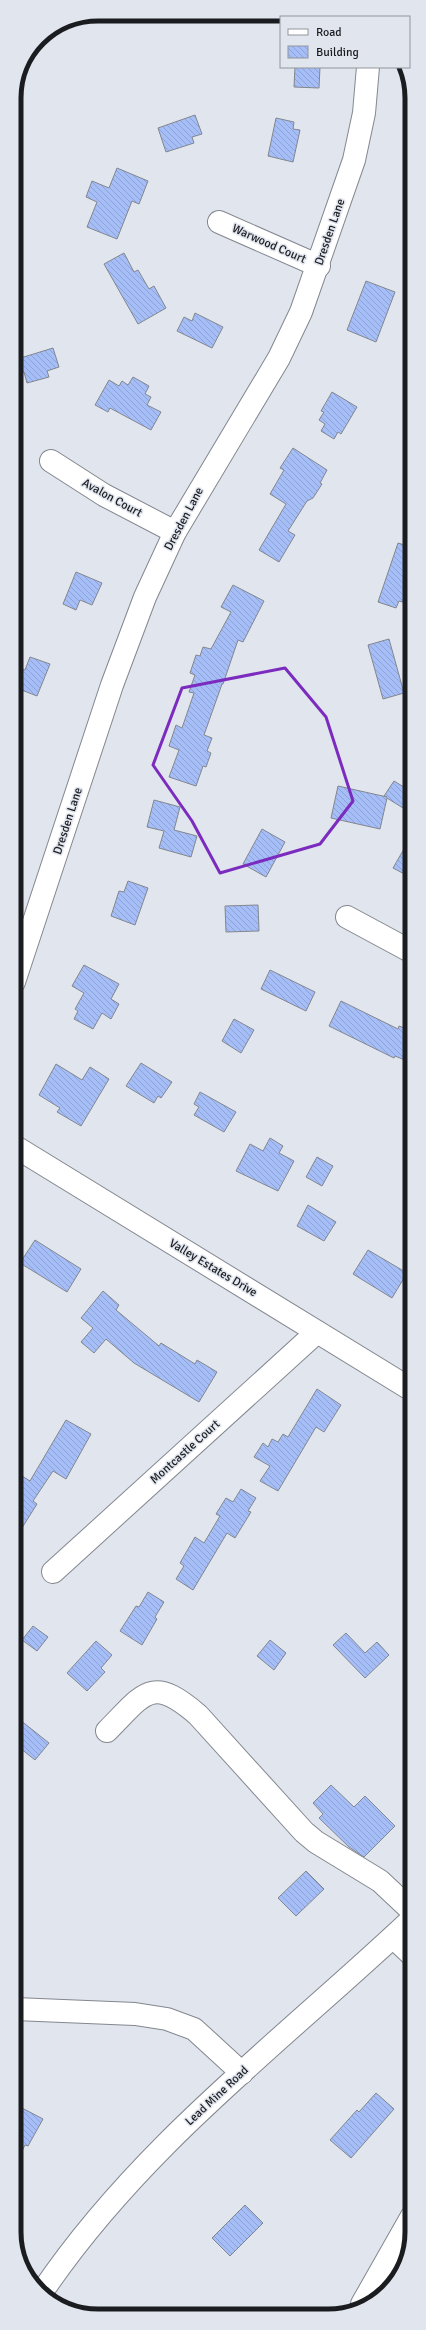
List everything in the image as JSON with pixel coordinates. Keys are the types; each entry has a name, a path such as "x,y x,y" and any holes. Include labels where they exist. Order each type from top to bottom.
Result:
{"street":[{"name":"Dresden Lane","path":"21,961 116,673 145,597 175,532 279,358 301,312 354,160 364,113 368,68"},
{"name":"Warwood Court","path":"219,222 318,266"},
{"name":"Avalon Court","path":"51,461 104,495 175,532"},
{"path":"347,917 405,948"},
{"name":"Valley Estates Drive","path":"21,1150 405,1386"},
{"name":"Montcastle Court","path":"53,1572 318,1332"},
{"path":"107,1731 142,1695 155,1691 180,1699 198,1715 304,1832 316,1842 380,1881 405,1904"},
{"name":"Lead Mine Road","path":"45,2288 86,2231 129,2183 188,2123 242,2072 405,1926"},
{"path":"393,1937 405,1948"},
{"path":"21,2009 134,2014 167,2019 194,2029 242,2072"},
{"path":"364,2300 405,2228"}],"highlighted area":[{"path":"285,668 326,717 353,801 320,844 220,873 192,821 153,765 182,688"}],"building":[{"path":"295,68 320,68 319,88 294,87"},
{"path":"195,115 202,134 192,137 194,143 166,152 158,128"},
{"path":"276,118 294,122 293,129 300,130 293,162 268,156"},
{"path":"117,168 148,181 139,204 132,201 117,239 87,227 97,202 86,197 92,181 109,188"},
{"path":"124,253 134,272 138,270 149,289 154,286 166,308 138,324 104,264"},
{"path":"366,281 395,292 376,342 347,330"},
{"path":"195,313 223,327 212,348 177,331 184,317 192,321"},
{"path":"53,348 59,367 47,371 49,377 27,383 24,372 21,373 21,358"},
{"path":"133,377 149,386 145,394 151,397 147,405 161,412 151,430 110,408 108,412 95,405 109,380 119,386 122,381 128,385"},
{"path":"332,392 357,407 341,434 338,432 334,439 321,431 325,424 319,420 324,412 321,411"},
{"path":"293,448 327,470 320,483 322,484 313,498 307,501 288,531 295,535 279,562 259,550 286,504 270,494 284,470 280,468"},
{"path":"398,543 405,545 405,602 399,601 396,608 378,602"},
{"path":"76,572 102,583 92,605 80,600 76,610 63,604"},
{"path":"233,585 264,601 243,642 238,640 204,735 212,738 207,751 211,753 206,767 203,766 196,786 169,777 179,750 169,746 176,725 182,728 194,693 189,692 195,675 190,673 196,655 200,656 203,647 211,649 231,612 221,607"},
{"path":"389,639 404,693 383,699 368,645"},
{"path":"30,657 50,664 37,696 21,690 21,669 25,670"},
{"path":"394,781 405,788 405,805 403,808 387,798 380,829 331,818 338,786 387,797 384,796"},
{"path":"154,800 180,807 174,830 197,836 191,857 159,848 164,831 147,827"},
{"path":"262,829 285,842 266,877 243,864"},
{"path":"405,847 405,874 393,868"},
{"path":"128,881 148,888 135,925 111,916 119,891 124,892"},
{"path":"258,905 259,931 226,932 225,906"},
{"path":"84,965 119,984 111,999 119,1004 111,1019 102,1013 93,1029 74,1019 78,1011 75,1009 84,993 72,986"},
{"path":"270,970 315,992 306,1011 261,989"},
{"path":"341,1001 398,1029 399,1026 405,1028 405,1060 395,1056 394,1058 329,1026"},
{"path":"234,1019 254,1030 241,1053 222,1041"},
{"path":"141,1063 172,1082 161,1098 158,1096 154,1103 126,1086"},
{"path":"56,1064 82,1080 90,1067 109,1079 81,1126 57,1112 60,1108 39,1095"},
{"path":"200,1092 236,1112 224,1132 194,1115 199,1107 194,1104"},
{"path":"270,1138 283,1146 279,1153 294,1161 278,1191 236,1171 250,1144 263,1151"},
{"path":"317,1157 333,1166 322,1186 306,1177"},
{"path":"308,1205 336,1222 324,1241 297,1226"},
{"path":"35,1240 81,1269 67,1292 21,1264"},
{"path":"368,1250 405,1272 405,1276 392,1298 353,1274"},
{"path":"103,1291 119,1305 116,1310 159,1346 161,1343 195,1364 197,1360 217,1372 199,1402 134,1363 106,1339 94,1353 81,1342 93,1328 81,1318"},
{"path":"317,1389 341,1405 324,1432 316,1427 278,1491 260,1481 270,1466 254,1457 263,1443 268,1447 272,1439 278,1442 283,1434 288,1437"},
{"path":"66,1420 91,1434 66,1479 53,1471 33,1501 37,1504 21,1529 21,1475 30,1481"},
{"path":"241,1489 256,1498 248,1511 251,1512 235,1538 227,1533 193,1590 176,1579 184,1566 180,1563 195,1537 204,1543 220,1516 216,1514 226,1498 233,1502"},
{"path":"148,1592 164,1602 155,1617 157,1619 142,1645 120,1631 136,1606 139,1607"},
{"path":"33,1626 48,1637 37,1651 22,1640"},
{"path":"346,1633 365,1653 377,1642 389,1655 365,1678 333,1645"},
{"path":"270,1640 286,1653 274,1670 257,1656"},
{"path":"96,1641 112,1655 101,1668 105,1672 87,1691 67,1673"},
{"path":"21,1721 49,1743 35,1760 21,1749"},
{"path":"331,1785 354,1807 365,1796 395,1826 364,1857 349,1847 319,1818 323,1814 313,1803"},
{"path":"306,1871 324,1889 296,1916 278,1898"},
{"path":"376,2093 394,2109 351,2158 330,2140 357,2110 359,2112"},
{"path":"22,2108 43,2119 28,2146 25,2145 21,2153"},
{"path":"245,2205 263,2223 230,2256 212,2238"}]}
